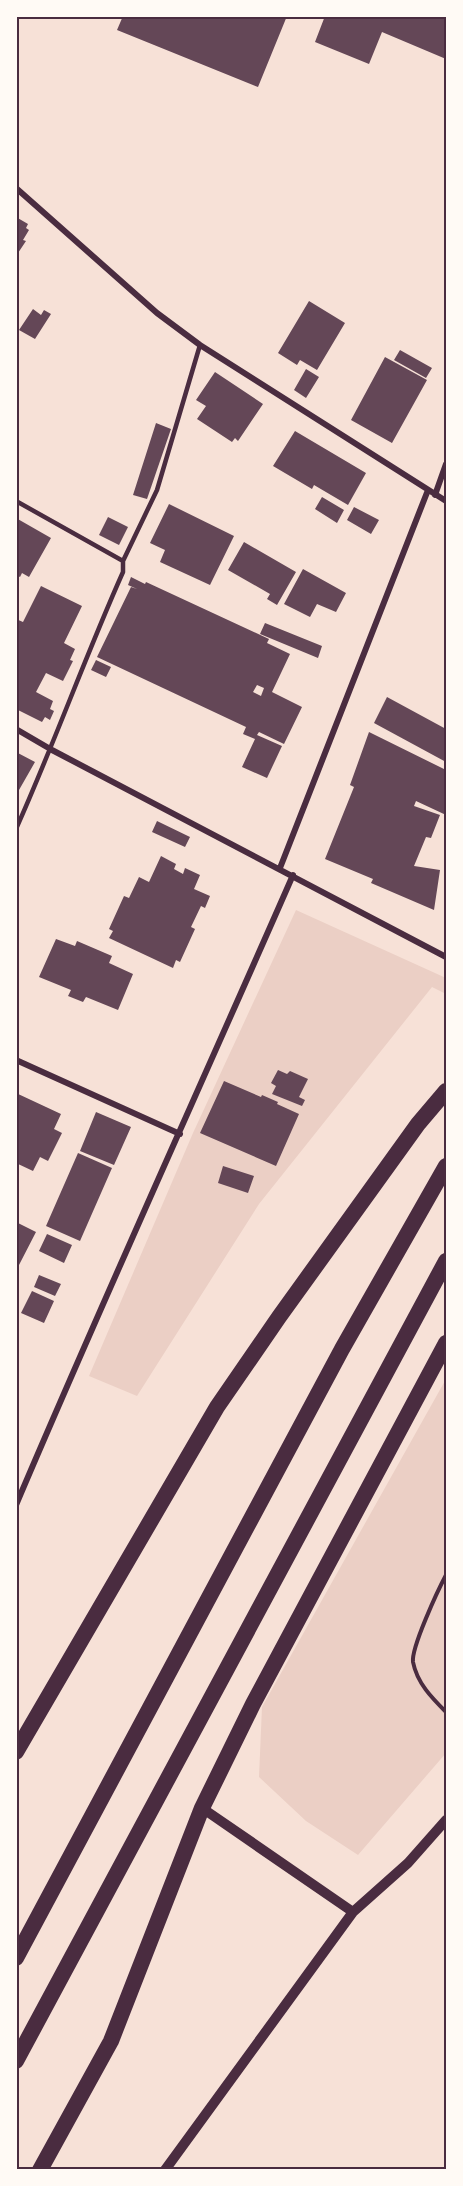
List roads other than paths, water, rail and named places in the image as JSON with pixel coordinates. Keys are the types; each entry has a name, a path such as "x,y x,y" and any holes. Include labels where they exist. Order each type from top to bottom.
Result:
{"highway":[{"path":"16,1752 217,1407 418,1124 447,1091"},
{"path":"16,1958 342,1349 447,1166"},
{"path":"16,2061 447,1261"},
{"path":"40,2169 111,2041 202,1808 253,1704 447,1343"}],"street":[{"path":"16,188 157,313 201,345 447,501"},
{"path":"435,495 447,464"},
{"path":"280,868 428,490"},
{"path":"16,729 447,957"},
{"path":"16,1505 70,1377 180,1134 293,875"},
{"path":"16,1060 180,1134"},
{"path":"202,1808 353,1912"},
{"path":"165,2169 353,1912 408,1863 447,1820"}],"lane":[{"path":"16,829 52,750 88,651 123,572 123,561 157,490 201,345"},
{"path":"16,501 123,561"}]}
